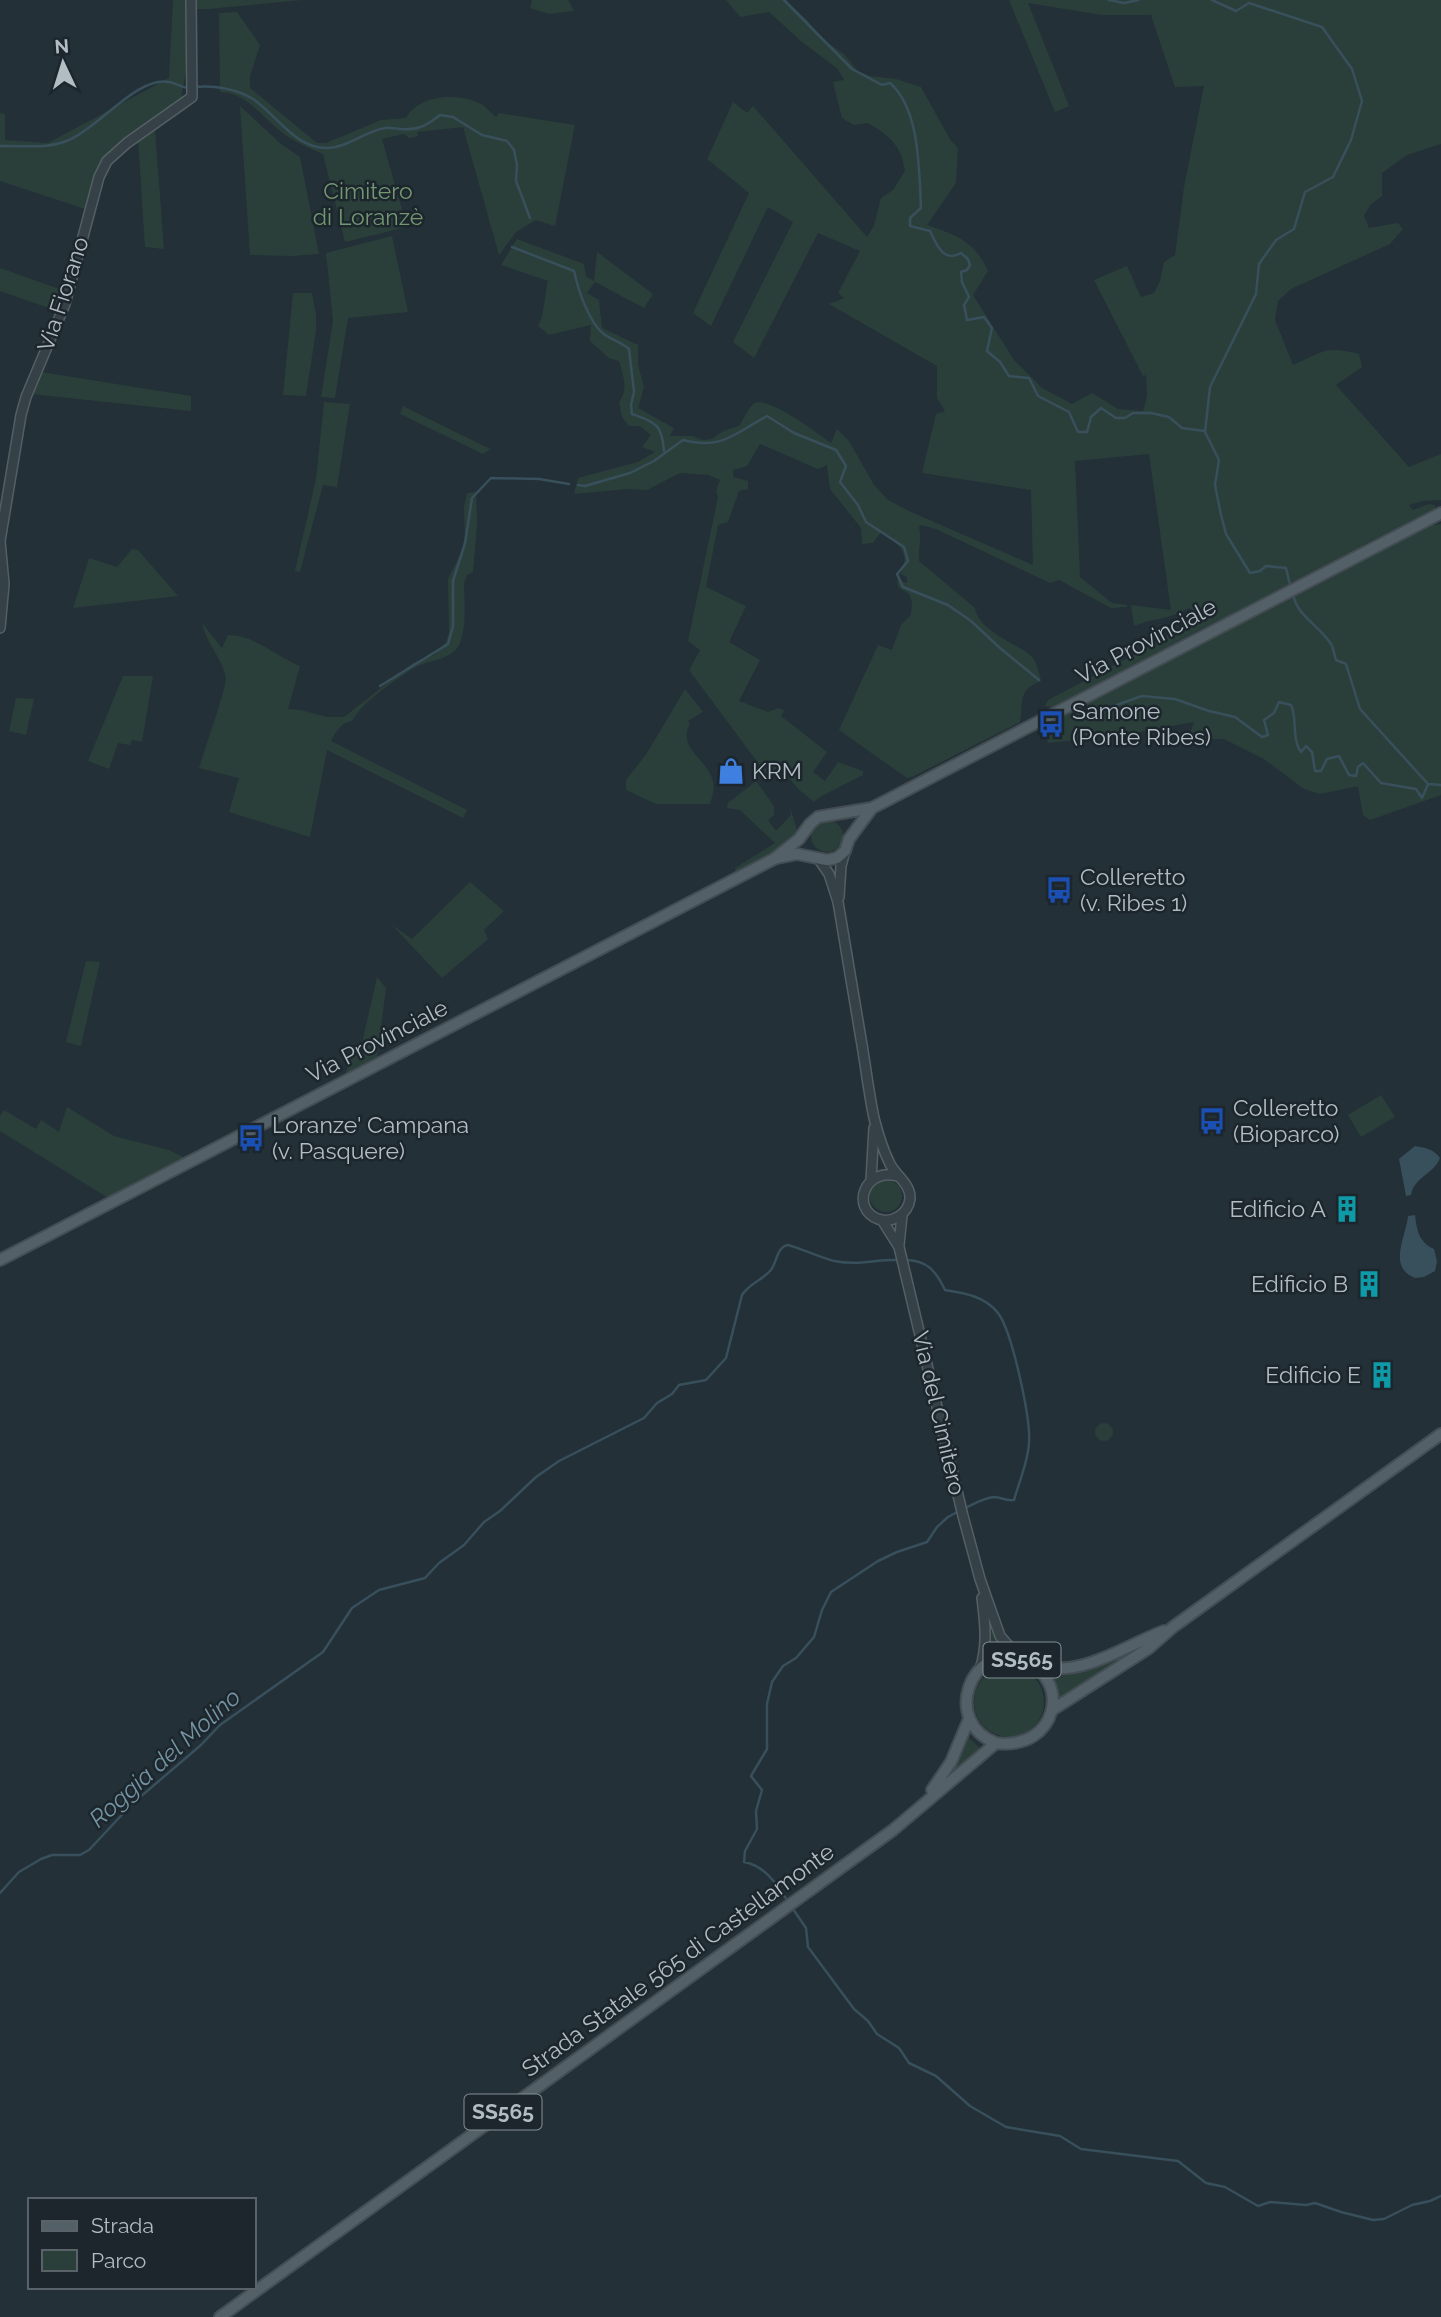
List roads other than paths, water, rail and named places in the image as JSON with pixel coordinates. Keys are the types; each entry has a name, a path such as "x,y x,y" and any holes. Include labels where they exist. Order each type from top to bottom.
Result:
{"main road":[{"name":"Via Provinciale","path":"0,1260 774,859 799,839 818,817 872,808 1441,513"},
{"name":"Via Provinciale","path":"774,859 797,853 832,859 845,851 849,839 872,808"},
{"path":"833,816 845,824 849,839"},
{"path":"807,828 806,844 818,858"},
{"name":"SS565","path":"1052,1710 1149,1648 1173,1627 1441,1434"},
{"name":"SS565","path":"981,1669 998,1660 1021,1660 1052,1670 1080,1666 1173,1627"},
{"name":"SS565","path":"996,1743 1011,1745 1033,1738 1044,1728 1052,1710 1049,1685 1034,1666"},
{"name":"Strada Statale 565 di Castellamonte","path":"920,1807 951,1762 969,1719 966,1709 967,1691 974,1676 981,1669"},
{"path":"969,1719 980,1734 996,1743"},
{"name":"Strada Statale 565 di Castellamonte","path":"220,2317 851,1861 996,1743"}],"street":[{"name":"Via Fiorano","path":"0,628 4,584 0,541 26,397 65,304 99,177 107,161 127,143 192,97 191,0"},
{"path":"838,902 845,851"},
{"path":"818,858 829,873 838,902 874,1119 884,1151 897,1176 907,1185 910,1196 902,1215 893,1219 882,1220 869,1213 864,1204 864,1193 871,1180 874,1119"},
{"path":"871,1180 885,1174 897,1176"},
{"name":"Via del Cimitero","path":"902,1215 901,1255 963,1516 981,1579"},
{"name":"Via del Cimitero","path":"882,1220 901,1255"},
{"path":"981,1579 1000,1636 1021,1660"},
{"path":"981,1579 987,1633 981,1669"}],"water":[{"path":"1415,1146 1431,1150 1440,1158 1416,1184 1411,1195 1406,1196 1399,1159"},
{"path":"1415,1215 1420,1235 1425,1243 1434,1249 1437,1261 1435,1271 1415,1278 1402,1267 1400,1251 1408,1216"}],"waterway":[{"path":"784,0 852,69 882,85 890,83 900,94 912,124 918,159 921,208 910,218 910,226 930,231 938,247 946,254 955,256 961,253 968,259 970,265 967,270 961,272 969,297 964,305 967,320 984,317 992,328 987,351 1000,362 1009,376 1029,378 1038,396 1069,412 1078,432 1087,432 1091,417 1101,408 1116,418 1125,418 1133,413 1151,413 1169,417 1182,428 1204,431"},
{"path":"1109,0 1124,3 1138,0"},
{"path":"1212,0 1236,11 1249,3 1322,27 1352,69 1362,101 1351,140 1333,177 1305,192 1294,229 1276,240 1259,264 1256,294 1210,387 1205,432 1219,460 1215,485 1226,534 1250,573 1260,571 1266,566 1286,568 1290,585"},
{"path":"0,146 43,146 69,140 81,134 131,94 157,82 169,82 189,88"},
{"path":"195,87 225,88 247,96 297,138 317,147 336,147 385,128 417,128 440,115 453,117 482,135 507,141 514,150 516,181 530,218"},
{"path":"512,247 574,271 581,296 594,323 605,335 629,349 634,392 632,414 656,426 662,435 664,451"},
{"path":"578,485 585,486 630,473 654,461 683,440 708,443 727,439 767,416 794,433 836,450 846,466 840,482 858,505 866,522 904,547 908,561 897,574 903,587 948,605 971,621 1039,680"},
{"path":"380,686 448,644 453,626 453,581 465,543 472,498 491,478 539,479 569,484"},
{"path":"1293,595 1304,615 1331,644 1336,660 1346,664 1360,709 1428,784 1441,785"},
{"path":"1088,710 1101,713 1142,696 1175,699 1235,717 1262,737 1268,735 1264,720 1274,713 1279,702 1291,705 1298,747 1301,752 1306,746 1312,752 1315,771 1321,771 1327,759 1339,756 1349,775 1356,776 1358,767 1363,763 1381,783 1416,789 1422,798 1428,784"},
{"name":"Roggia del Molino","path":"0,1893 19,1872 41,1859 52,1855 80,1855 89,1850 132,1804 201,1745 220,1725 323,1652 352,1608 379,1590 425,1578 536,1477 559,1461 644,1418 679,1385 706,1380 726,1358 742,1295 770,1271 784,1246 843,1262 898,1260"},
{"name":"Roggia del Molino","path":"905,1260 925,1264 938,1277 945,1290 974,1296 993,1307 1009,1338 1020,1376 1029,1443 1014,1500 991,1497 965,1508"},
{"name":"Roggia del Molino","path":"789,1903 765,1872 744,1862 745,1851 757,1829 756,1811 762,1790 751,1776 767,1749 767,1704 772,1682 783,1666 796,1658 814,1637 831,1592 878,1561 927,1542 937,1527 959,1511"},
{"name":"Roggia del Molino","path":"793,1909 806,1928 808,1947 854,2009 868,2021 877,2034 899,2048 909,2063 936,2076 970,2106 1006,2127 1060,2136 1081,2149 1178,2161 1206,2183 1225,2187 1258,2206 1270,2202 1306,2205 1315,2203 1373,2220 1384,2219 1412,2205 1441,2196"}],"place":[{"name":"Samone (Ponte Ribes)","path":"1051,724"},
{"name":"KRM","path":"731,771"},
{"name":"Colleretto (v. Ribes 1)","path":"1059,890"},
{"name":"Colleretto (Bioparco)","path":"1212,1121"},
{"name":"Loranze' Campana (v. Pasquere)","path":"251,1138"},
{"name":"Edificio A","path":"1347,1209"},
{"name":"Edificio B","path":"1369,1284"},
{"name":"Edificio E","path":"1382,1375"}],"park label":[{"name":"Cimitero di Loranzè","path":"368,204"}]}
